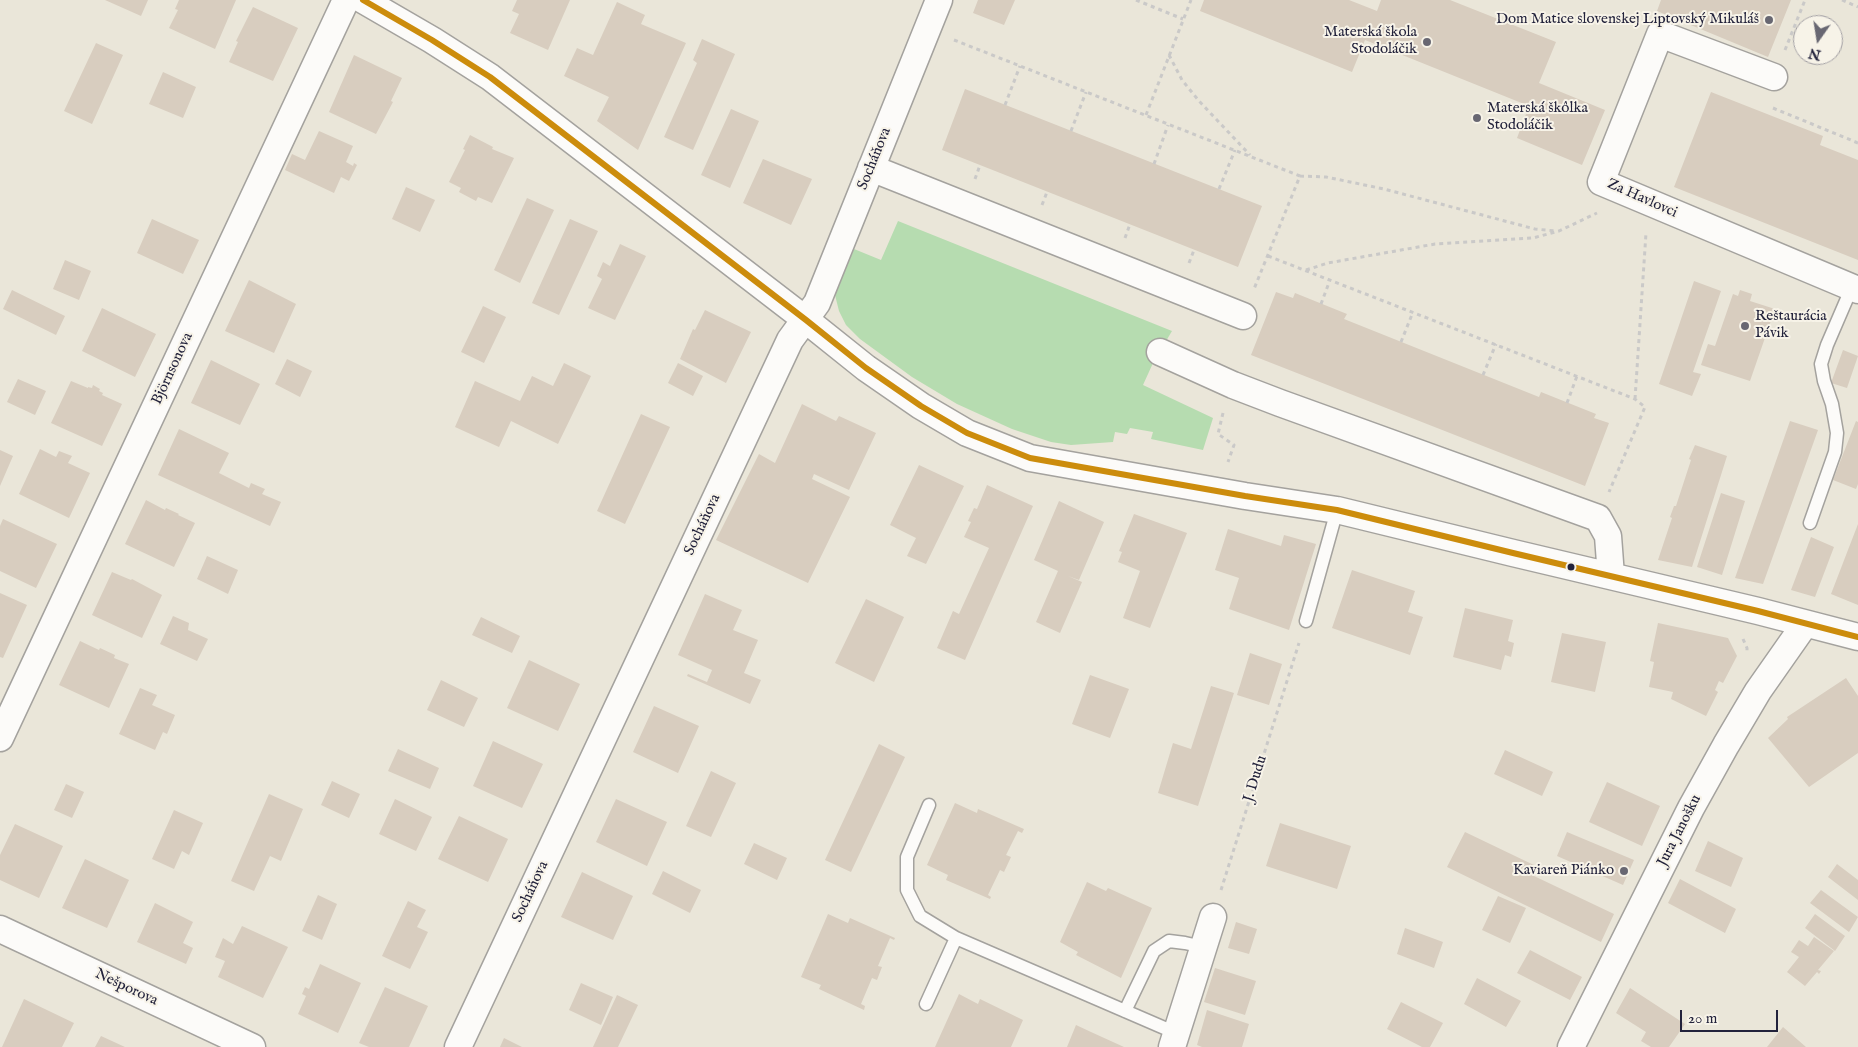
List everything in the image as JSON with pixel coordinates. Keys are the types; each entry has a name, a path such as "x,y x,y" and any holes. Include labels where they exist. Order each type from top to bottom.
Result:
{"street":[{"name":"Björnsonova","path":"0,738 346,0"},
{"path":"363,0 490,77 866,368 947,423 966,433 1030,458 1245,496 1338,510 1858,637"},
{"name":"Socháňova","path":"458,1047 790,340 806,320 816,303 939,0"},
{"name":"Za Havlovci","path":"1774,77 1660,34 1602,182 1855,289"},
{"path":"871,168 1243,316"},
{"path":"1160,352 1233,385 1370,437 1598,518 1608,536 1611,576"},
{"name":"Jura Janošku","path":"1571,1047 1691,808 1726,744 1758,691 1805,624"},
{"path":"1174,1040 1212,917"},
{"name":"Nešporova","path":"0,929 252,1047"}],"lane":[{"path":"1810,523 1835,452 1838,433 1821,364 1827,344 1855,289"},
{"path":"1306,621 1338,510"},
{"path":"929,804 907,857 907,890 920,916 956,938 1125,1012 1174,1040"},
{"path":"926,1004 956,938"},
{"path":"1125,1012 1154,951 1169,941 1203,948"}],"path":[{"path":"1136,0 1183,19"},
{"path":"1146,115 1191,0"},
{"path":"1842,0 1858,7"},
{"path":"928,29 1300,176 1326,177 1384,189 1535,229 1559,231"},
{"path":"1169,55 1182,80 1193,94 1253,157"},
{"path":"1005,105 1020,66"},
{"path":"1071,131 1086,92"},
{"path":"1154,164 1168,125"},
{"path":"1219,189 1235,150"},
{"path":"1243,316 1300,176"},
{"path":"1305,270 1328,263 1417,247 1473,241 1533,238 1559,231 1602,210 1620,190"},
{"path":"1635,399 1648,202"},
{"path":"1268,256 1635,399 1645,407 1598,518"},
{"path":"1321,304 1330,280"},
{"path":"1401,342 1413,312"},
{"path":"1483,375 1496,344"},
{"path":"1567,403 1577,376"},
{"path":"1233,385 1218,434 1234,445 1227,463 1234,467"},
{"name":"J. Dudu","path":"1212,917 1306,621"},
{"path":"1739,632 1747,648 1747,654"}],"green space":[{"path":"898,221 1172,331 1153,363 1143,385 1213,418 1203,450 1151,439 1153,432 1130,428 1127,434 1115,432 1113,442 1071,445 1051,442 1012,429 957,404 912,377 860,339 846,325 839,311 835,295 854,249 881,260"}],"building":[{"path":"105,0 148,0 141,16"},
{"path":"179,0 236,0 215,49 169,28 178,10 175,9"},
{"path":"517,0 570,0 548,50 510,33 519,14 512,11"},
{"path":"978,0 1015,0 1004,25 973,13"},
{"path":"1204,0 1349,0 1377,11 1381,0 1450,0 1556,42 1539,83 1605,110 1582,165 1517,138 1529,106 1365,40 1352,72 1200,11"},
{"path":"1661,0 1791,0 1768,57 1657,11"},
{"path":"617,2 645,15 641,24 686,43 638,150 597,121 609,97 564,76 577,48 593,55"},
{"path":"253,7 298,28 273,81 229,62 238,42 236,41"},
{"path":"702,39 735,54 693,150 664,137 697,63 693,60"},
{"path":"96,43 123,55 92,124 64,111"},
{"path":"354,55 402,78 391,101 393,102 376,134 329,112"},
{"path":"163,72 196,87 183,118 149,104"},
{"path":"965,89 1262,206 1238,267 942,150"},
{"path":"1711,92 1823,136 1820,145 1858,160 1858,260 1674,187"},
{"path":"731,109 759,121 730,188 701,175"},
{"path":"319,131 353,146 346,162 353,166 354,163 357,165 349,181 341,177 334,193 285,170 292,154 305,160"},
{"path":"470,135 493,147 492,149 514,158 492,203 478,197 476,201 459,192 461,188 449,182 465,150 463,149"},
{"path":"763,159 812,179 791,225 743,203"},
{"path":"406,187 435,200 420,232 392,219"},
{"path":"527,198 554,210 520,283 494,270"},
{"path":"152,219 199,240 183,274 137,253"},
{"path":"570,219 598,231 559,315 532,303"},
{"path":"620,244 646,256 615,320 588,308 602,279 597,276 603,262 610,266"},
{"path":"65,260 91,271 79,300 53,289"},
{"path":"249,280 296,304 274,353 225,331"},
{"path":"1694,281 1721,291 1693,372 1701,374 1692,396 1659,384"},
{"path":"12,290 65,316 56,335 3,309"},
{"path":"1740,290 1752,294 1750,301 1775,309 1750,381 1701,365 1708,344 1715,346 1733,294 1738,296"},
{"path":"1276,292 1293,298 1295,293 1347,314 1344,319 1539,397 1541,392 1596,414 1594,418 1609,423 1585,486 1251,355"},
{"path":"483,306 506,317 484,363 461,352"},
{"path":"102,308 156,334 135,377 82,351"},
{"path":"705,310 751,332 726,383 680,359 693,329 695,330"},
{"path":"1843,350 1858,356 1847,388 1831,383"},
{"path":"287,359 312,371 300,397 275,384"},
{"path":"211,360 260,384 240,425 191,403"},
{"path":"564,363 591,376 558,444 511,421 499,447 455,427 475,381 520,401 532,376 553,386"},
{"path":"678,363 703,376 693,396 668,383"},
{"path":"18,379 46,391 35,415 7,402"},
{"path":"71,381 88,388 92,388 93,385 100,389 99,391 103,393 102,395 122,404 102,446 51,423"},
{"path":"802,404 836,421 839,416 876,433 849,490 814,474 812,479 850,497 808,583 716,540 759,454 775,463"},
{"path":"641,414 670,427 625,524 597,511"},
{"path":"1790,421 1818,430 1763,584 1735,578"},
{"path":"1856,421 1858,422 1858,484 1856,489 1833,480"},
{"path":"179,429 229,453 219,473 249,488 251,483 265,489 262,494 281,502 270,526 158,475"},
{"path":"1695,445 1727,456 1692,567 1658,560 1672,518 1670,517 1674,506 1676,506 1691,460 1689,459"},
{"path":"40,449 56,457 59,451 72,456 68,463 90,473 69,518 19,494"},
{"path":"0,450 13,456 0,486"},
{"path":"919,465 964,486 926,564 907,556 916,538 890,525"},
{"path":"987,485 1033,506 965,660 937,648 953,611 959,614 989,548 964,537 971,522 968,521 974,508 977,509"},
{"path":"1721,493 1745,501 1722,575 1697,567"},
{"path":"146,500 195,523 174,567 125,544"},
{"path":"1059,501 1104,522 1079,580 1068,576 1082,582 1060,633 1036,622 1058,571 1034,560"},
{"path":"1134,514 1187,533 1150,628 1123,618 1140,571 1118,562 1122,552 1119,551"},
{"path":"3,519 57,544 36,588 0,571 0,526"},
{"path":"1858,524 1858,605 1831,594"},
{"path":"1228,529 1281,546 1284,535 1316,544 1289,630 1229,609 1239,578 1215,570"},
{"path":"1811,537 1834,547 1815,597 1791,590"},
{"path":"207,556 238,570 228,594 197,579"},
{"path":"1352,570 1415,591 1408,612 1423,617 1410,655 1332,628"},
{"path":"112,572 132,579 162,595 142,638 92,615"},
{"path":"0,593 27,605 3,658 0,657"},
{"path":"705,594 742,610 733,630 758,640 744,673 761,680 750,704 687,676 688,674 707,682 712,670 678,655"},
{"path":"866,599 904,617 874,682 835,663"},
{"path":"1465,608 1513,620 1508,641 1514,643 1511,657 1505,655 1501,670 1453,657"},
{"path":"173,616 189,623 188,630 208,639 197,661 160,644"},
{"path":"481,617 520,636 512,653 472,635"},
{"path":"1658,623 1728,638 1737,656 1723,683 1719,681 1715,690 1718,692 1706,716 1671,699 1673,692 1649,687 1654,662 1650,661"},
{"path":"1562,633 1606,642 1595,692 1551,682"},
{"path":"80,641 115,655 114,658 129,664 109,708 59,685"},
{"path":"1250,653 1282,664 1269,705 1237,695"},
{"path":"529,660 580,684 558,731 507,708"},
{"path":"1090,675 1129,689 1110,738 1072,724"},
{"path":"1846,678 1858,696 1858,753 1809,787 1768,738 1788,719 1787,717"},
{"path":"441,680 478,698 464,727 427,710"},
{"path":"1211,686 1234,693 1198,806 1158,793 1173,743 1191,749"},
{"path":"140,688 157,695 152,705 175,715 167,734 163,732 155,750 119,734"},
{"path":"654,706 699,726 678,773 633,752"},
{"path":"493,741 543,764 522,808 473,786"},
{"path":"879,744 905,757 851,872 825,860"},
{"path":"398,749 439,768 430,789 388,771"},
{"path":"1505,750 1553,772 1542,796 1494,774"},
{"path":"711,771 736,783 711,837 686,826"},
{"path":"332,781 360,794 349,818 321,805"},
{"path":"1607,782 1660,806 1642,846 1589,822"},
{"path":"66,784 84,792 72,818 54,810"},
{"path":"269,794 303,809 281,861 270,856 254,891 231,881"},
{"path":"395,799 432,817 416,851 379,834"},
{"path":"616,799 667,822 647,866 596,842"},
{"path":"955,803 977,813 978,809 1024,829 1022,833 1018,831 1006,855 1011,857 1004,872 1000,870 988,895 991,897 990,899 946,880 948,875 927,865"},
{"path":"174,810 203,823 189,855 182,851 174,869 152,859"},
{"path":"459,816 508,839 488,882 438,859"},
{"path":"1280,823 1351,846 1337,889 1266,866"},
{"path":"15,824 63,846 39,898 0,880 0,855"},
{"path":"1465,832 1538,867 1534,876 1614,914 1601,942 1447,867"},
{"path":"1567,832 1634,860 1623,885 1557,856"},
{"path":"1708,841 1743,858 1731,887 1695,871"},
{"path":"754,843 787,858 777,880 744,864"},
{"path":"85,859 129,880 107,928 62,908"},
{"path":"1837,864 1858,880 1858,900 1828,877"},
{"path":"663,871 701,890 690,913 652,894"},
{"path":"582,872 633,896 613,940 561,917"},
{"path":"1680,879 1736,909 1725,933 1668,903"},
{"path":"1087,882 1106,891 1108,888 1152,908 1121,978 1076,955 1078,952 1060,942"},
{"path":"1821,890 1858,917 1849,932 1810,903"},
{"path":"318,895 337,904 322,940 302,931"},
{"path":"1498,896 1526,908 1510,943 1482,930"},
{"path":"408,901 426,910 417,927 428,932 410,969 382,956"},
{"path":"155,903 193,922 183,943 193,948 186,964 137,942"},
{"path":"828,914 848,923 850,918 895,938 894,940 890,938 878,966 882,967 877,980 872,978 861,1004 865,1006 864,1010 819,989 821,985 801,977"},
{"path":"1815,914 1845,936 1835,951 1805,928"},
{"path":"1236,922 1257,929 1249,954 1228,948"},
{"path":"242,926 288,947 263,998 218,977 225,961 215,957 223,938 233,944"},
{"path":"1405,928 1443,942 1434,968 1397,954"},
{"path":"1814,937 1834,951 1818,970 1821,971 1819,974 1817,972 1805,986 1787,972 1799,957 1791,952 1799,940 1808,946"},
{"path":"1530,950 1582,977 1570,1000 1517,973"},
{"path":"320,964 361,983 338,1033 298,1014 306,996 302,994 305,987 309,989"},
{"path":"1215,968 1256,981 1245,1015 1204,1002"},
{"path":"1477,978 1521,1001 1506,1027 1464,1004"},
{"path":"581,983 613,997 601,1025 569,1010"},
{"path":"385,987 428,1006 409,1047 369,1047 359,1043"},
{"path":"1630,988 1685,1024 1669,1047 1651,1047 1641,1041 1646,1032 1616,1013"},
{"path":"959,994 978,1004 980,999 1023,1020 1011,1047 935,1047"},
{"path":"617,995 638,1005 618,1047 593,1047"},
{"path":"24,999 74,1023 62,1047 2,1047"},
{"path":"1401,1002 1443,1023 1430,1047 1422,1047 1387,1029"},
{"path":"1207,1010 1249,1024 1242,1047 1202,1047 1197,1045"},
{"path":"1076,1025 1091,1032 1124,1047 1067,1047"},
{"path":"1783,1027 1806,1047 1767,1047"},
{"path":"101,1036 125,1047 95,1047"},
{"path":"504,1038 522,1047 500,1047"}],"transit line":[{"path":"363,0 432,40 490,77 866,368 921,406 967,433 1030,458 1245,496 1337,510 1758,611 1858,637"}],"place":[{"name":"Dom Matice slovenskej Liptovský Mikuláš","path":"1769,20"},
{"name":"Materská škola Stodoláčik","path":"1427,42"},
{"name":"Materská škôlka Stodoláčik","path":"1477,118"},
{"name":"Reštaurácia Pávik","path":"1745,326"},
{"name":"Kaviareň Piánko","path":"1624,871"}]}
